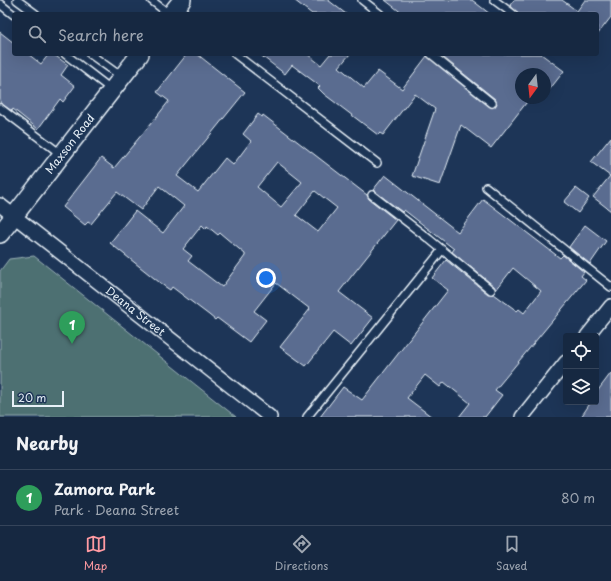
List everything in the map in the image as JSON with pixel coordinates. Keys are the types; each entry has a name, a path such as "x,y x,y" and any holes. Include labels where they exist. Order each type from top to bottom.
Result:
{"street":[{"name":"Maxson Road","path":"0,234 138,56"},
{"name":"Deana Street","path":"0,205 270,417"},
{"path":"589,333 611,306"},
{"path":"522,417 563,366"}],"lane":[{"path":"17,0 33,12"},
{"path":"151,0 176,10"},
{"path":"362,0 377,12"},
{"path":"494,0 510,12"},
{"path":"0,4 12,13"},
{"path":"68,56 117,84"},
{"path":"92,56 117,84"},
{"path":"238,56 377,163"},
{"path":"434,56 492,102"},
{"path":"0,108 62,155"},
{"path":"486,187 611,287"},
{"path":"372,195 491,290"},
{"path":"307,417 442,250"}],"green space":[{"path":"34,256 236,417 0,417 0,271 9,259"}],"building":[{"path":"294,0 328,0 343,12 309,12"},
{"path":"385,0 472,0 487,12 400,12"},
{"path":"514,0 562,0 577,11 585,0 611,0 611,17 599,32 599,12 516,12 510,5"},
{"path":"0,32 12,41 12,56 31,56 41,64 47,56 56,56 68,65 61,75 75,86 63,102 60,99 38,129 13,109 12,111 0,103"},
{"path":"185,56 200,56 245,92 177,176 198,192 225,158 233,165 251,141 243,134 258,114 262,117 263,115 367,195 369,199 396,220 339,292 373,318 351,346 333,332 306,366 280,347 310,309 276,283 254,311 266,320 249,342 217,318 215,320 172,287 170,290 164,286 110,243 135,211 163,233 184,206 159,186 141,210 117,192 91,224 88,222 85,225 63,207 101,158 114,168 169,101 157,92","holes":["277,162 302,182 281,207 257,187","315,191 337,208 318,232 296,215","202,225 206,229 207,226 218,235 220,233 245,254 222,287 188,261 192,256 183,249"]},
{"path":"262,56 310,56 321,65 328,56 348,56 339,67 364,88 378,71 402,89 427,56 492,108 497,104 495,99 441,56 544,56 564,71 551,88 551,68 515,68 515,104 525,104 491,148 461,125 440,185 412,176 435,109 415,94 383,135 380,133 378,135 324,94 318,88 320,86 292,65 285,74"},
{"path":"611,137 611,211 593,197 610,176 591,162"},
{"path":"385,175 458,232 483,199 560,258 563,255 584,272 581,276 586,280 495,390 502,395 485,417 459,417 470,403 444,382 440,387 425,375 407,398 432,417 320,417 343,387 362,400 448,290 432,278 446,260 488,294 494,294 517,311 519,309 524,313 541,291 513,268 496,290 494,286 452,252 454,249 404,210 402,212 373,190"},
{"path":"576,188 589,198 578,213 564,202"},
{"path":"585,225 606,241 590,264 569,247"},
{"path":"611,373 611,417 581,417 589,405 599,405 599,389"}],"place":[{"name":"Zamora Park","path":"72,344"}]}
